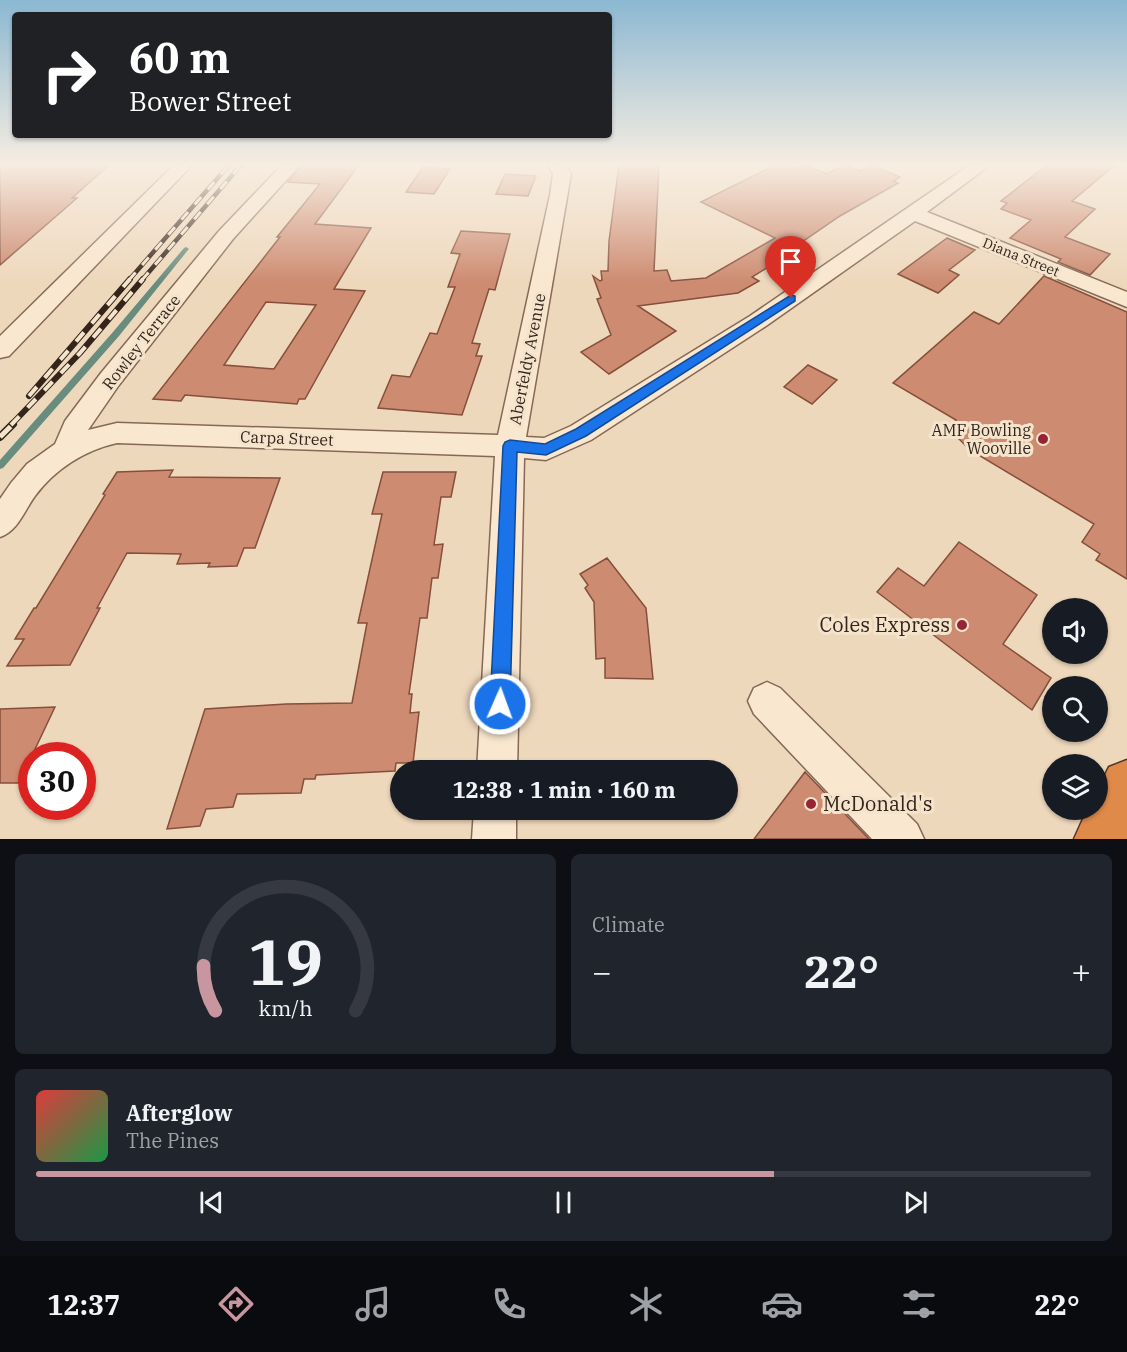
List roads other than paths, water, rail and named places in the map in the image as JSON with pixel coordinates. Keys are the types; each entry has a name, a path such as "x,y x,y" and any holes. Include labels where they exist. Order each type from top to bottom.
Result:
{"highway":[{"path":"1101,839 1127,785"}],"street":[{"path":"0,350 145,204"},
{"name":"Rowley Terrace","path":"0,524 30,481 67,450 75,428 110,379 226,236 256,204"},
{"name":"Aberfeldy Avenue","path":"497,760 510,446 558,204"},
{"name":"Carpa Street","path":"67,450 95,436 117,433 546,449 581,433 758,321 927,204"},
{"name":"Diana Street","path":"915,213 1127,300"},
{"path":"767,701 902,839"},
{"path":"494,839 495,820"}],"waterway":[{"path":"0,466 116,334 186,249"}],"railway":[{"path":"129,280 195,204"},
{"path":"142,280 207,204"},
{"path":"29,396 130,279"},
{"path":"11,425 80,353 143,279"},
{"path":"0,437 13,424"}],"place":[{"name":"AMF Bowling Wooville","path":"1043,439"},
{"name":"Coles Express","path":"962,625"},
{"name":"McDonald's","path":"811,804"}]}
